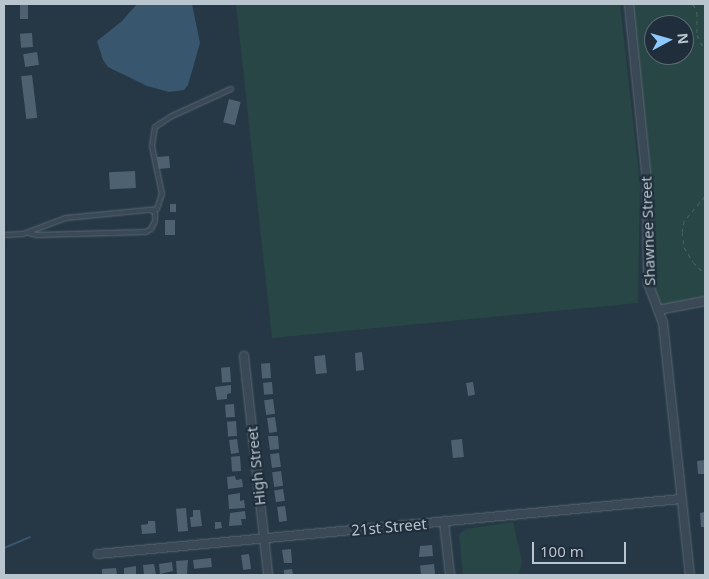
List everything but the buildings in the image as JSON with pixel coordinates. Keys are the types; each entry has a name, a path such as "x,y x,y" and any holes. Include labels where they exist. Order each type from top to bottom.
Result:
{"street":[{"name":"Shawnee Street","path":"629,4 647,182 648,284 663,323 690,575"},
{"path":"658,310 705,301"},
{"name":"High Street","path":"244,356 268,575"},
{"name":"21st Street","path":"98,554 681,499"},
{"path":"444,522 450,575"}],"lane":[{"path":"4,235 27,233 66,218 157,209 162,194 152,139 155,127 231,89"},
{"path":"27,233 37,235 146,232 151,229 155,220 155,213 151,210"}],"path":[{"path":"693,4 697,12 697,35 705,51"},
{"path":"705,196 684,221 682,232 684,247 693,262 705,274"}],"green space":[{"path":"236,4 620,4 640,184 638,303 272,338"},
{"path":"629,4 705,4 705,301 658,310 648,283 647,182"},
{"path":"513,522 522,561 519,575 463,575 459,534 466,529"}],"water":[{"path":"137,4 192,4 200,43 188,85 184,90 169,92 147,86 108,67 103,60 97,41 122,21"}],"waterway":[{"path":"4,548 30,537"}]}
